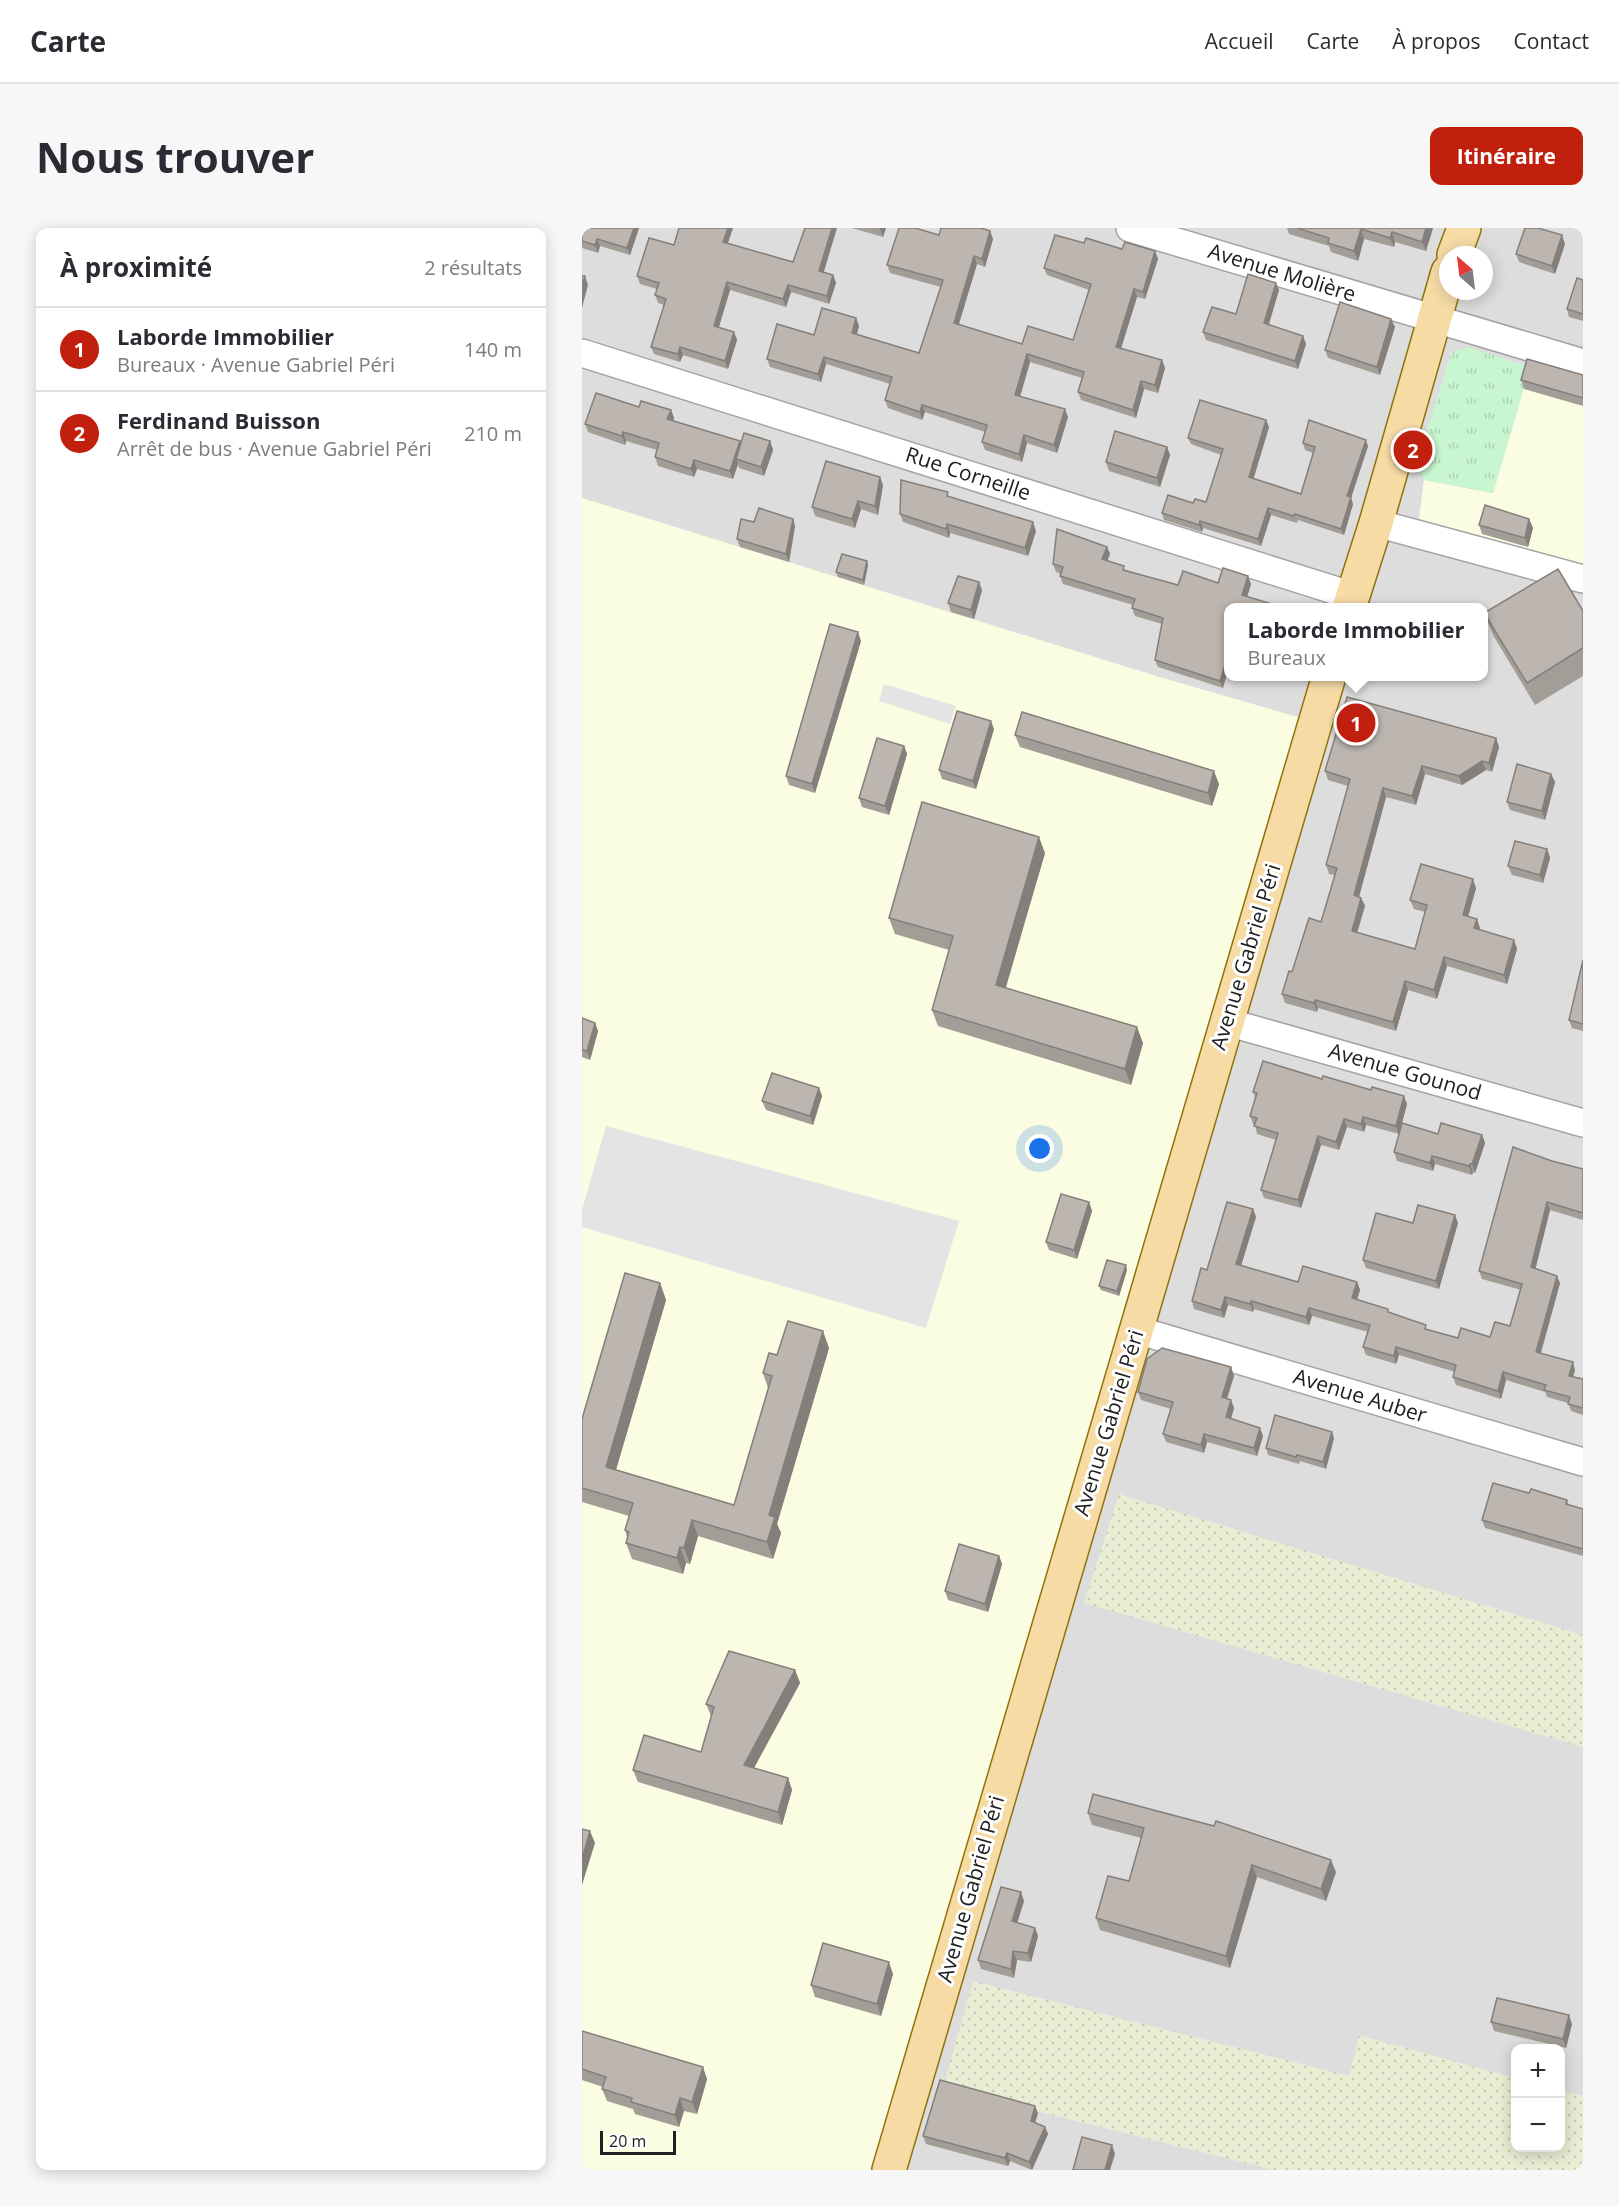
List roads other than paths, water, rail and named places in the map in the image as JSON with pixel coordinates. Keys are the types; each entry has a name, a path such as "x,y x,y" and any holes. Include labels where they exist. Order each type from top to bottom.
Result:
{"main road":[{"path":"1351,602 1439,300"},
{"name":"Avenue Gabriel Péri","path":"889,2170 1328,681"}],"street":[{"name":"Avenue Molière","path":"1130,228 1583,363"},
{"name":"Rue Corneille","path":"582,353 1351,602"},
{"path":"1376,523 1583,579"},
{"name":"Avenue Gounod","path":"1227,1022 1583,1124"},
{"name":"Avenue Auber","path":"1137,1330 1583,1462"}],"place":[{"name":"Ferdinand Buisson","path":"1413,450"},
{"name":"Laborde Immobilier","path":"1356,723"}]}
